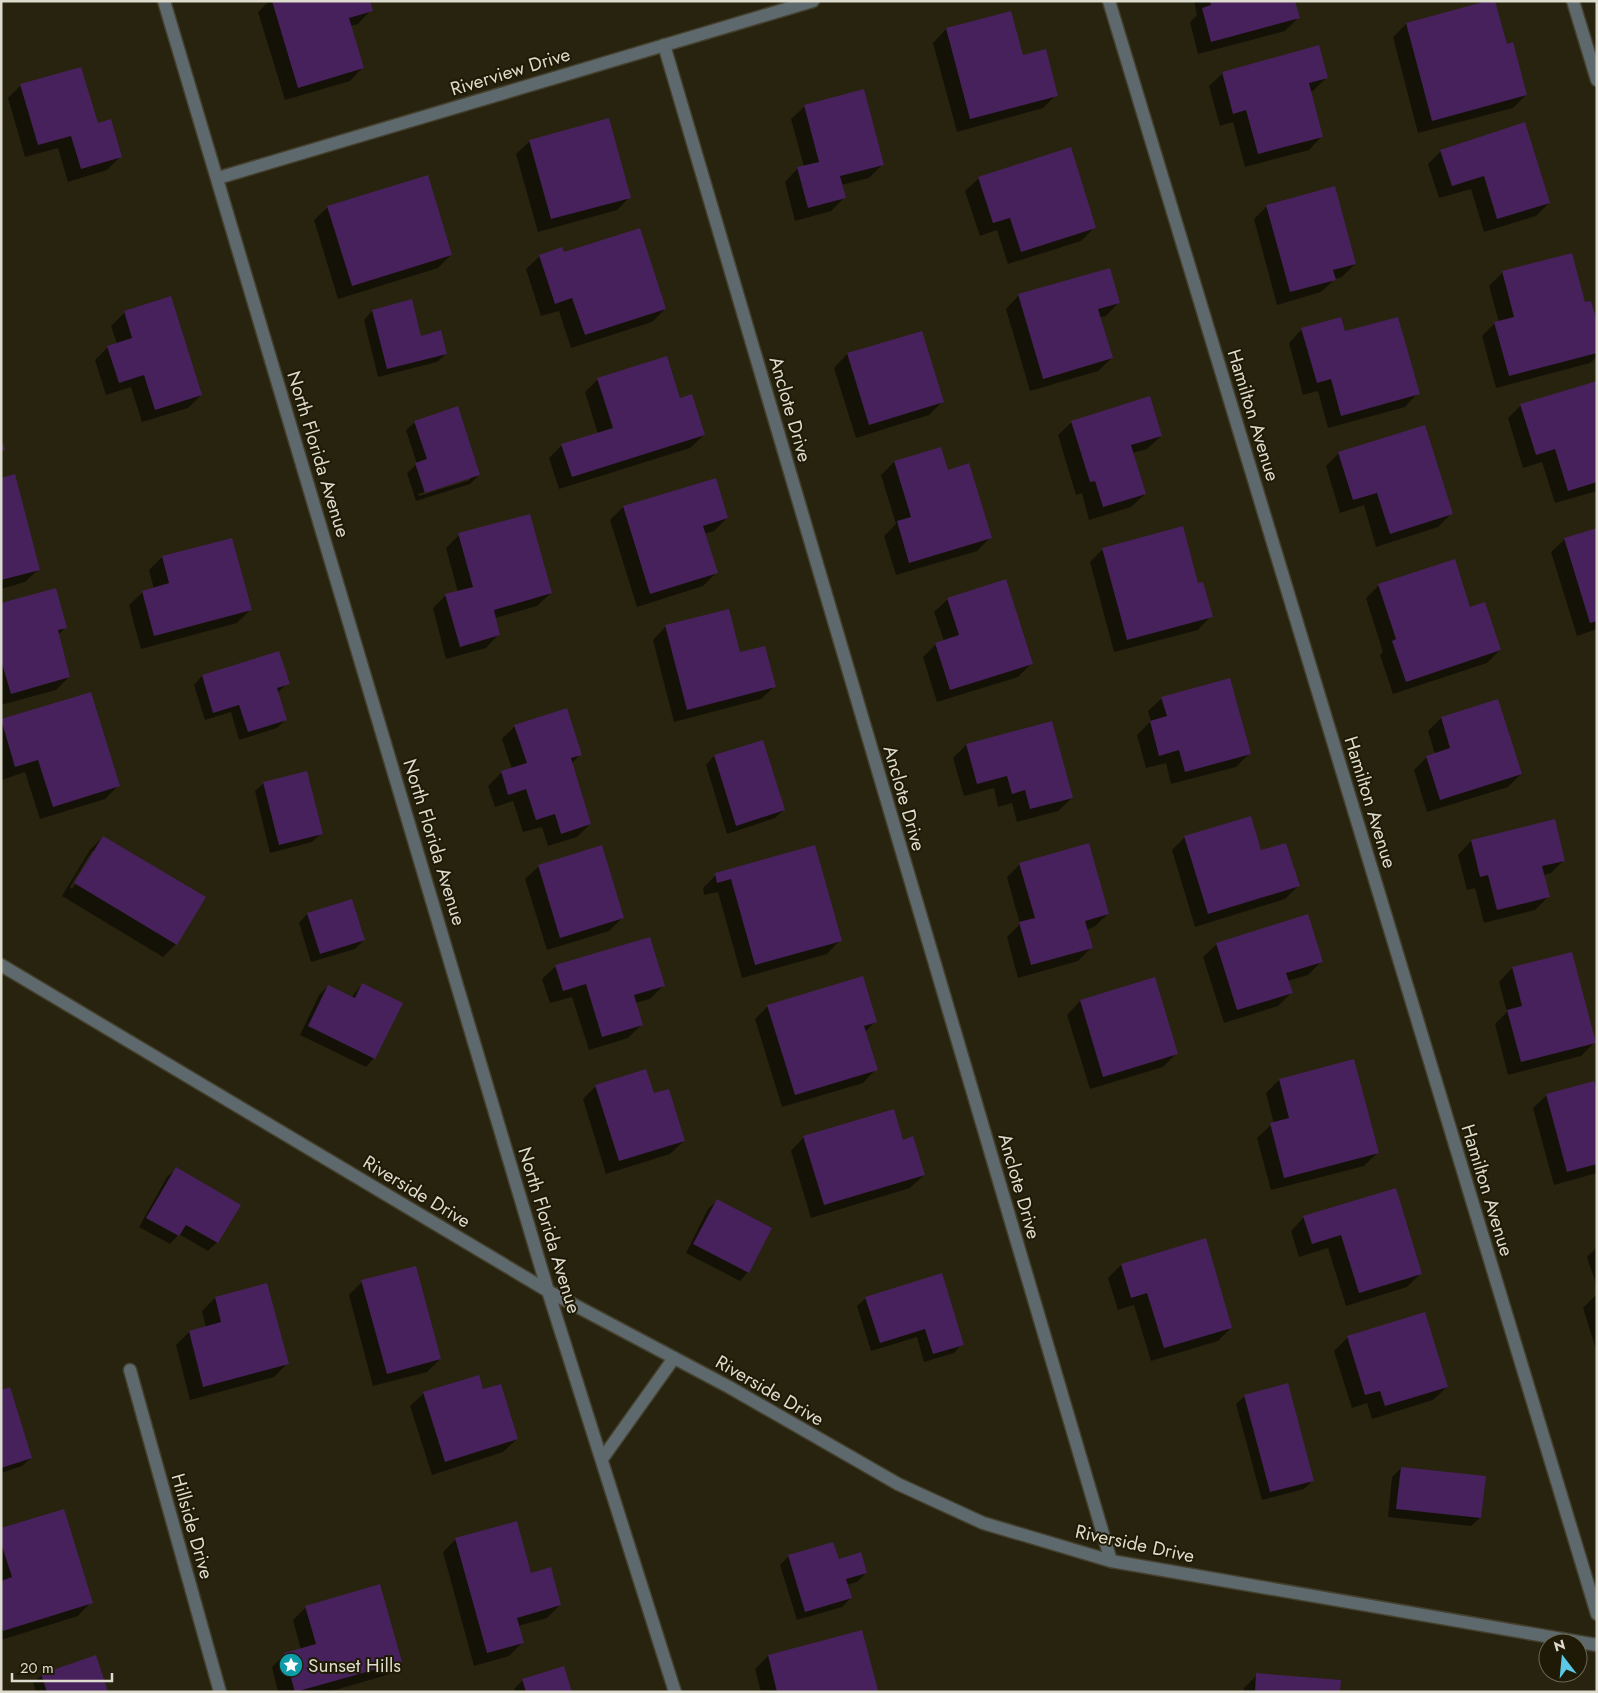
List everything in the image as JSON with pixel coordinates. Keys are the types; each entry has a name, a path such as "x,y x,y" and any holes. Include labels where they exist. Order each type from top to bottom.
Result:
{"street":[{"name":"North Florida Avenue","path":"164,1 548,1291 675,1692"},
{"name":"Riverview Drive","path":"218,178 664,45 794,4 813,1"},
{"name":"Hamilton Avenue","path":"1109,1 1597,1614"},
{"path":"1573,1 1597,80"},
{"name":"Anclote Drive","path":"664,45 1111,1561"},
{"name":"Riverside Drive","path":"1,965 548,1291 729,1387 898,1484 983,1523 1111,1561 1597,1645"},
{"path":"602,1458 674,1358"},
{"name":"Hillside Drive","path":"130,1370 220,1692"}],"building":[{"path":"272,1 370,1 373,11 349,18 364,68 298,88"},
{"path":"1210,1 1295,1 1300,18 1211,42 1202,8 1211,5"},
{"path":"1487,1 1495,1 1507,44 1513,42 1527,95 1432,121 1406,23"},
{"path":"1011,11 1023,55 1046,49 1058,96 970,119 946,28"},
{"path":"1319,45 1328,78 1309,83 1323,137 1258,154 1246,110 1233,114 1222,72"},
{"path":"81,67 98,123 111,119 122,157 81,169 71,136 38,145 20,84"},
{"path":"864,89 884,165 840,176 846,198 808,208 797,167 819,162 804,105"},
{"path":"609,118 631,198 551,219 529,140"},
{"path":"1525,122 1550,203 1497,219 1484,176 1452,186 1440,150"},
{"path":"1071,147 1096,228 1021,252 1010,218 993,223 978,177"},
{"path":"428,175 452,255 352,286 327,206"},
{"path":"1335,186 1356,264 1333,270 1336,280 1290,292 1266,205"},
{"path":"640,228 666,309 585,335 572,298 555,304 539,255 562,247 564,252"},
{"path":"1572,253 1585,302 1591,301 1597,321 1597,353 1509,376 1494,322 1514,317 1502,271"},
{"path":"1110,268 1120,303 1098,309 1113,358 1043,379 1018,294"},
{"path":"171,296 202,395 155,410 144,375 119,383 107,346 132,338 124,311"},
{"path":"412,299 421,336 441,330 447,354 387,369 372,310"},
{"path":"1341,317 1345,331 1398,317 1420,394 1341,416 1331,379 1317,383 1301,328"},
{"path":"922,331 944,402 869,425 847,353"},
{"path":"667,356 680,398 692,394 705,435 572,477 561,444 613,428 597,378"},
{"path":"1597,381 1597,482 1568,491 1555,449 1536,455 1520,404"},
{"path":"1150,396 1162,436 1131,445 1146,494 1103,507 1095,481 1090,482 1071,421"},
{"path":"458,406 480,475 425,493 415,463 427,459 414,421"},
{"path":"1425,425 1453,514 1390,534 1377,493 1353,500 1338,452"},
{"path":"1,437 5,450 1,451"},
{"path":"941,447 948,470 969,463 992,538 909,563 897,521 911,517 894,461"},
{"path":"15,474 40,570 1,580 1,478"},
{"path":"716,478 728,518 703,526 718,573 650,594 623,506"},
{"path":"530,514 552,593 494,610 500,635 460,647 445,594 473,587 458,533"},
{"path":"1183,526 1198,583 1203,582 1213,617 1127,640 1102,548"},
{"path":"1597,528 1597,621 1590,623 1564,538"},
{"path":"232,538 252,610 154,636 142,591 169,583 162,556"},
{"path":"1455,559 1470,607 1485,602 1501,650 1406,682 1392,641 1396,639 1378,584"},
{"path":"1006,579 1033,664 950,690 935,643 959,635 947,598"},
{"path":"56,588 67,628 58,630 70,677 11,694 1,660 1,603"},
{"path":"729,609 740,652 765,646 776,687 687,710 665,625"},
{"path":"279,651 290,684 277,688 287,720 248,732 239,705 213,713 202,675"},
{"path":"1230,678 1251,754 1185,772 1179,750 1159,756 1150,721 1167,716 1161,697"},
{"path":"91,692 120,786 53,807 38,760 15,767 1,719"},
{"path":"1498,699 1522,774 1440,800 1426,756 1450,748 1441,717"},
{"path":"567,708 582,755 571,758 591,824 561,834 555,814 536,820 526,789 508,795 501,771 527,763 514,725"},
{"path":"1052,721 1073,798 1030,809 1025,790 1012,794 1007,776 977,784 966,744"},
{"path":"763,740 785,810 736,826 714,755"},
{"path":"307,771 323,834 279,845 263,782"},
{"path":"1251,816 1261,850 1286,843 1300,886 1208,914 1184,836"},
{"path":"1555,819 1565,861 1542,866 1550,897 1497,910 1488,875 1480,877 1471,840"},
{"path":"103,836 206,897 177,945 74,883"},
{"path":"1089,843 1109,914 1085,921 1093,948 1031,965 1019,922 1035,918 1019,863"},
{"path":"602,845 624,918 560,938 538,865"},
{"path":"815,845 842,941 755,965 731,879 717,883 715,873"},
{"path":"352,899 365,940 320,954 307,913"},
{"path":"1308,914 1323,962 1286,973 1293,993 1237,1010 1216,943"},
{"path":"650,937 665,986 634,995 643,1025 602,1037 586,984 563,991 555,965"},
{"path":"1572,952 1596,1043 1521,1062 1507,1010 1522,1006 1512,967"},
{"path":"863,976 877,1022 864,1026 878,1070 795,1095 767,1005"},
{"path":"1155,977 1178,1054 1103,1077 1080,1000"},
{"path":"362,983 403,1003 375,1059 308,1026 328,985 355,998"},
{"path":"1354,1059 1379,1153 1284,1178 1270,1123 1289,1118 1279,1079"},
{"path":"646,1069 654,1093 669,1089 685,1141 619,1161 595,1085"},
{"path":"1594,1081 1597,1091 1597,1164 1567,1172 1546,1094"},
{"path":"894,1109 903,1140 913,1136 925,1175 824,1205 803,1136"},
{"path":"176,1167 241,1205 218,1243 186,1225 179,1236 146,1218"},
{"path":"1396,1188 1422,1274 1359,1293 1341,1235 1312,1244 1303,1216"},
{"path":"717,1199 772,1228 749,1273 693,1244"},
{"path":"1206,1238 1232,1328 1164,1348 1147,1293 1131,1298 1121,1264"},
{"path":"416,1266 441,1359 387,1374 361,1280"},
{"path":"942,1273 964,1345 933,1354 925,1329 880,1343 865,1297"},
{"path":"267,1283 289,1364 203,1387 189,1331 221,1322 215,1297"},
{"path":"1425,1312 1448,1387 1385,1406 1380,1391 1365,1395 1347,1336"},
{"path":"479,1375 483,1389 501,1384 518,1439 445,1462 423,1392"},
{"path":"1288,1383 1314,1481 1270,1492 1244,1395"},
{"path":"10,1387 32,1458 1,1468 1,1390"},
{"path":"1401,1467 1486,1476 1481,1518 1396,1509"},
{"path":"64,1509 93,1603 3,1631 1,1624 1,1581 12,1577 1,1543 1,1528"},
{"path":"517,1521 531,1573 551,1567 561,1605 517,1618 524,1643 487,1653 455,1538"},
{"path":"833,1542 839,1559 861,1552 867,1573 846,1579 852,1598 805,1612 788,1555"},
{"path":"380,1584 402,1662 295,1692 284,1653 316,1644 305,1606"},
{"path":"862,1630 878,1690 874,1692 777,1692 768,1655"},
{"path":"96,1655 108,1692 47,1692 41,1674"},
{"path":"564,1666 572,1692 526,1692 522,1679"},
{"path":"1256,1673 1341,1680 1340,1692 1255,1692"}],"place":[{"name":"Sunset Hills","path":"291,1665"}]}
